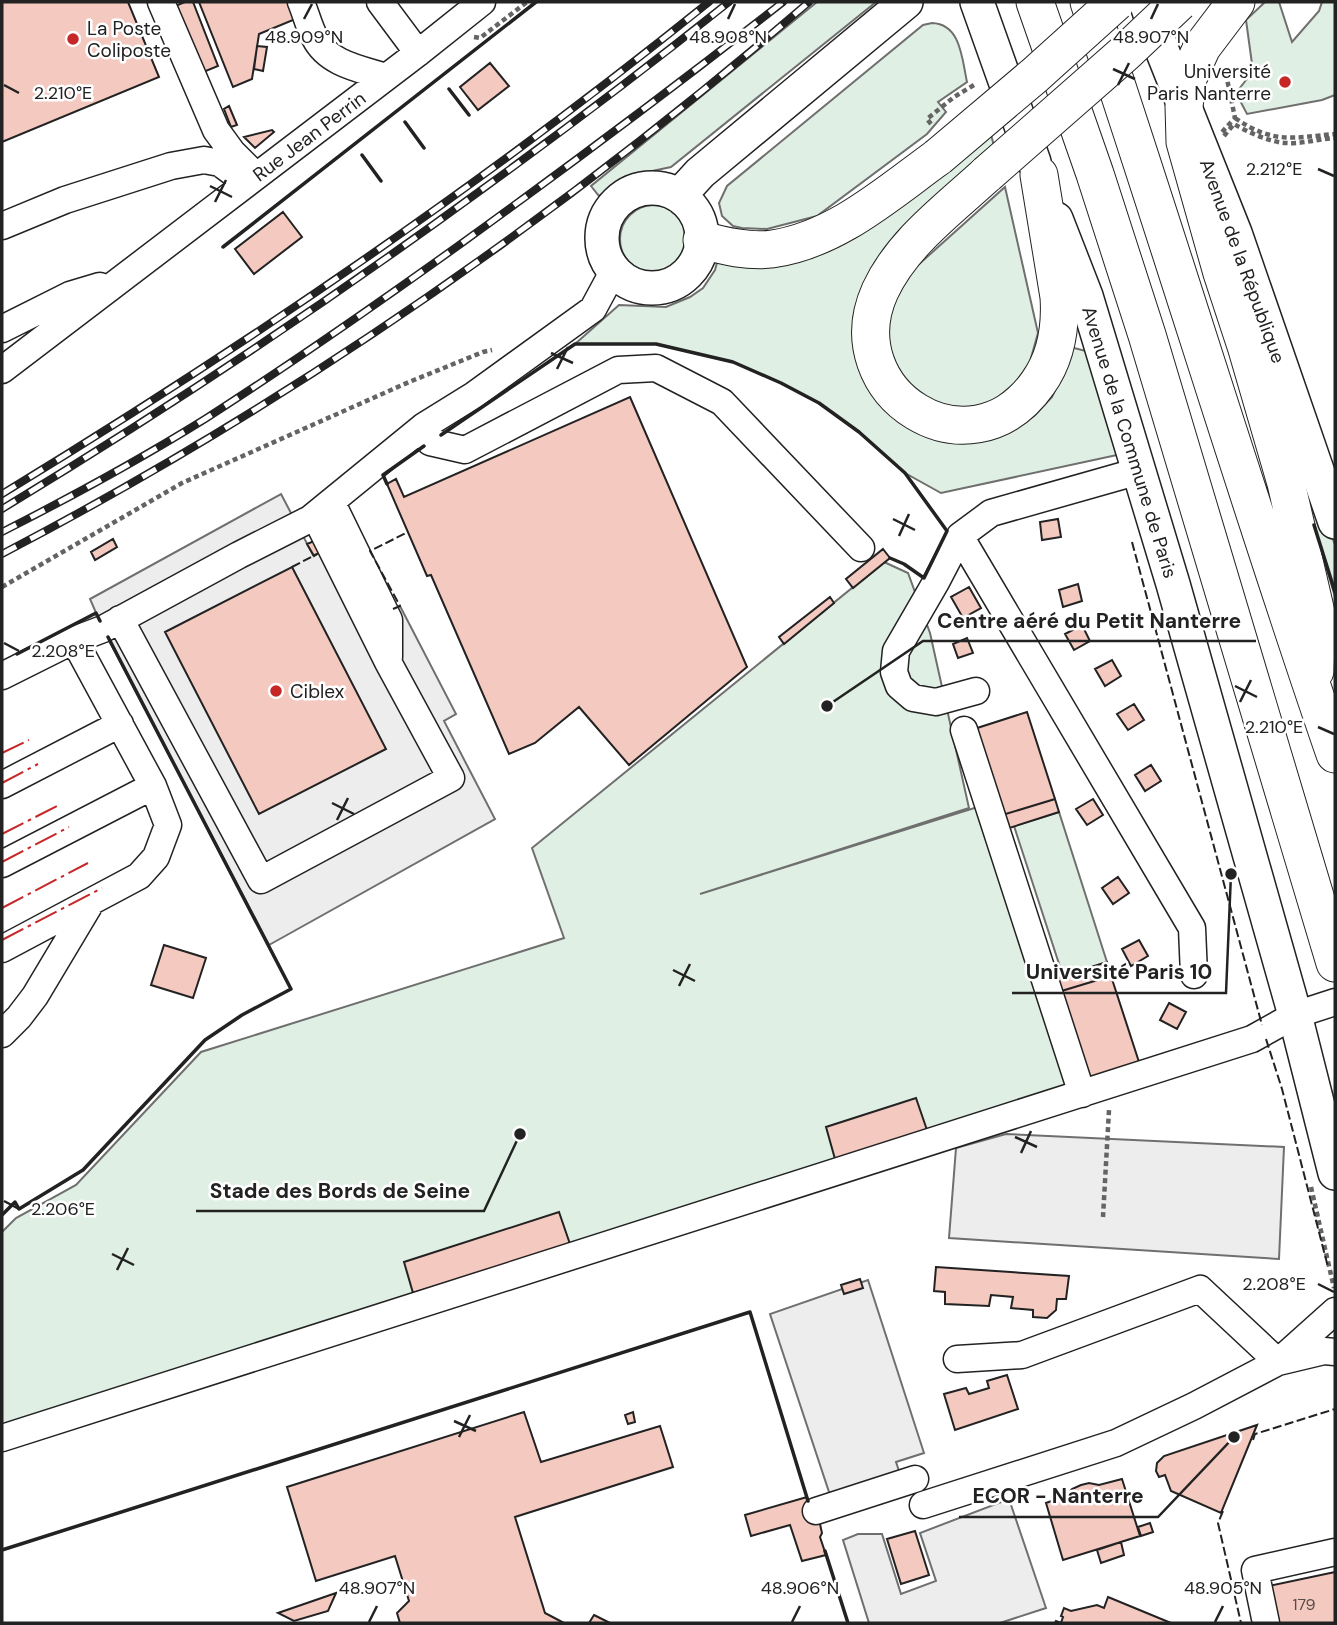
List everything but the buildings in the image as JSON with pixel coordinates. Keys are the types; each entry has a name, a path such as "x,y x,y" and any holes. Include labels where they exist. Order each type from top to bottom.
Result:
{"highway":[{"path":"1009,2 1018,15 1124,320 1147,335"},
{"path":"1035,2 1147,335 1335,963"},
{"path":"1089,2 1137,143 1292,630 1335,754"},
{"path":"702,240 724,246 771,250 824,233 858,215 938,157 1116,2"},
{"path":"1040,175 1060,317 1051,359 1042,377 1030,395 1015,408 980,425 957,425 919,414 891,390 874,358 870,336 872,315 879,292 895,264 920,236 1125,53 1178,2"},
{"path":"1236,2 1202,47 1188,78 1184,106 1185,142 1286,483 1317,617 1314,691"}],"main road":[{"path":"679,195 700,173 906,2"},
{"name":"Avenue de la Commune de Paris","path":"977,2 1086,296 1173,584 1295,1015 1335,1173"},
{"name":"Avenue de la République","path":"1146,2 1162,50 1235,233 1335,522"},
{"path":"645,188 663,189 679,195 689,204 701,227 702,240 698,257 689,271 676,282 660,287 643,287 627,281 614,270 605,255 602,238 605,220 614,205 628,194 645,188"}],"street":[{"path":"161,2 216,130 252,179"},
{"path":"301,2 315,39 323,51 333,59 386,77"},
{"path":"380,2 418,54"},
{"name":"Rue Jean Perrin","path":"2,370 418,54 482,2"},
{"path":"2,226 78,196 171,166 204,160 220,163 252,179"},
{"path":"2,676 112,624 323,509 424,426 474,395 593,309 614,270"},
{"path":"2,329 70,295 118,281"},
{"path":"424,426 430,442 465,450 618,370 656,368 722,402 861,548"},
{"path":"976,691 936,702 913,698 899,686 894,672 896,651 960,536 991,513 1139,471"},
{"path":"112,624 261,880 451,778 388,662 389,620 323,509"},
{"path":"960,536 1192,928 1194,975"},
{"path":"2,949 139,876 156,857 168,825 153,786 74,640"},
{"path":"2,785 120,724"},
{"path":"964,730 1082,1094"},
{"path":"2,864 153,786"},
{"path":"2,1034 35,996 91,902"},
{"path":"2,1438 1252,1040 1295,1015 1335,1002"},
{"path":"957,1359 1022,1355 1200,1289 1278,1362"},
{"path":"923,1506 1116,1443 1278,1362 1335,1311"},
{"path":"1278,1362 1324,1351 1335,1352"},
{"path":"816,1511 915,1479"},
{"path":"1266,1623 1255,1570 1335,1552"}],"path":[{"path":"1224,66 1235,118 1248,127 1286,139 1335,136"},
{"path":"939,118 932,125 927,119 974,85"},
{"path":"1235,118 1220,137 1234,124 1286,143 1335,136"},
{"path":"2,586 182,483 409,382 496,349"},
{"path":"1103,1217 1111,1085"}],"green space":[{"path":"817,2 876,2 671,167 624,177 599,196 591,186"},
{"name":"Université Paris Nanterre","path":"1265,2 1279,2 1292,42 1319,11 1322,2 1335,2 1335,95 1322,100 1247,114 1236,93 1253,71 1246,20"},
{"path":"932,23 949,29 954,36 961,53 967,82 938,102 946,112 927,134 817,216 767,229 733,226 722,216 719,203 727,186 923,25"},
{"path":"989,127 994,146 897,234 875,262 861,290 853,318 856,357 871,392 887,411 921,432 979,440 1013,430 1034,416 1052,397 1064,370 1070,347 1090,352 1117,455 941,493 905,473 859,432 819,403 733,362 656,344 575,344 619,305 666,307 690,297 703,288 715,270 718,259 754,257"},
{"path":"1005,187 1038,333 1029,365 1016,382 990,404 962,410 926,401 899,373 886,345 886,311 908,274"},
{"path":"654,205 667,207 678,215 686,226 686,252 678,263 667,271 654,273 641,271 630,263 622,252 620,239 622,226 630,215 641,207"},
{"path":"1268,350 1335,545 1335,597 1263,352"},
{"path":"884,562 908,573 930,633 969,808 700,894 984,805 1075,1084 2,1425 2,1232 16,1218 76,1185 201,1052 564,938 532,848"},
{"path":"1059,812 1107,962 1063,976 1014,826"}],"shaded area":[{"path":"281,494 313,555 335,545 376,617 400,606 456,714 444,721 495,819 269,945 103,629 90,599"},
{"path":"1006,1134 1284,1147 1279,1259 949,1238 956,1148"},
{"path":"868,1280 924,1453 896,1462 899,1471 830,1495 770,1314"},
{"path":"1009,1499 1046,1608 1000,1623 869,1623 843,1540 858,1534 882,1534 901,1594 936,1581 920,1533"}],"railway":[{"path":"2,494 184,380 364,260 539,134 709,2"},
{"path":"2,509 186,394 366,272 577,120 729,2"},
{"path":"2,532 155,449 302,355 543,184 783,2"},
{"path":"2,554 215,434 421,301 619,157 809,2"}],"fence":[{"path":"393,609 400,606 370,551 408,532"},
{"path":"1132,542 1262,1025"},
{"path":"292,567 317,554"},
{"path":"1266,1039 1282,1089 1328,1267"},
{"path":"1253,1440 1255,1434 1335,1409"},
{"path":"1223,1511 1218,1523 1241,1623"}],"wall":[{"path":"223,247 536,2"},
{"path":"449,89 469,115"},
{"path":"405,122 424,148"},
{"path":"362,155 381,181"},
{"path":"441,435 575,344 656,344 733,362 819,403 859,432 905,473 947,531 924,578 890,558"},
{"path":"387,484 383,475 424,446"},
{"path":"1314,525 1335,592"},
{"path":"17,654 96,613 100,621"},
{"path":"2,1215 15,1202 19,1209 83,1170 205,1040 242,1015 291,989 108,637"},
{"path":"2,1550 750,1312 808,1501"},
{"path":"825,1551 848,1623"}],"power":[{"path":"2,753 29,740"},
{"path":"2,783 38,764"},
{"path":"2,834 57,806"},
{"path":"2,862 69,827"},
{"path":"2,908 88,863"},
{"path":"2,940 102,888"}],"place":[{"name":"La Poste Coliposte","path":"73,39"},
{"name":"Université Paris Nanterre","path":"1285,82"},
{"name":"Ciblex","path":"276,691"},
{"name":"Centre aéré du Petit Nanterre","path":"827,706"},
{"name":"Université Paris 10","path":"1231,874"},
{"name":"Stade des Bords de Seine","path":"520,1134"},
{"name":"ECOR - Nanterre","path":"1234,1437"}]}
